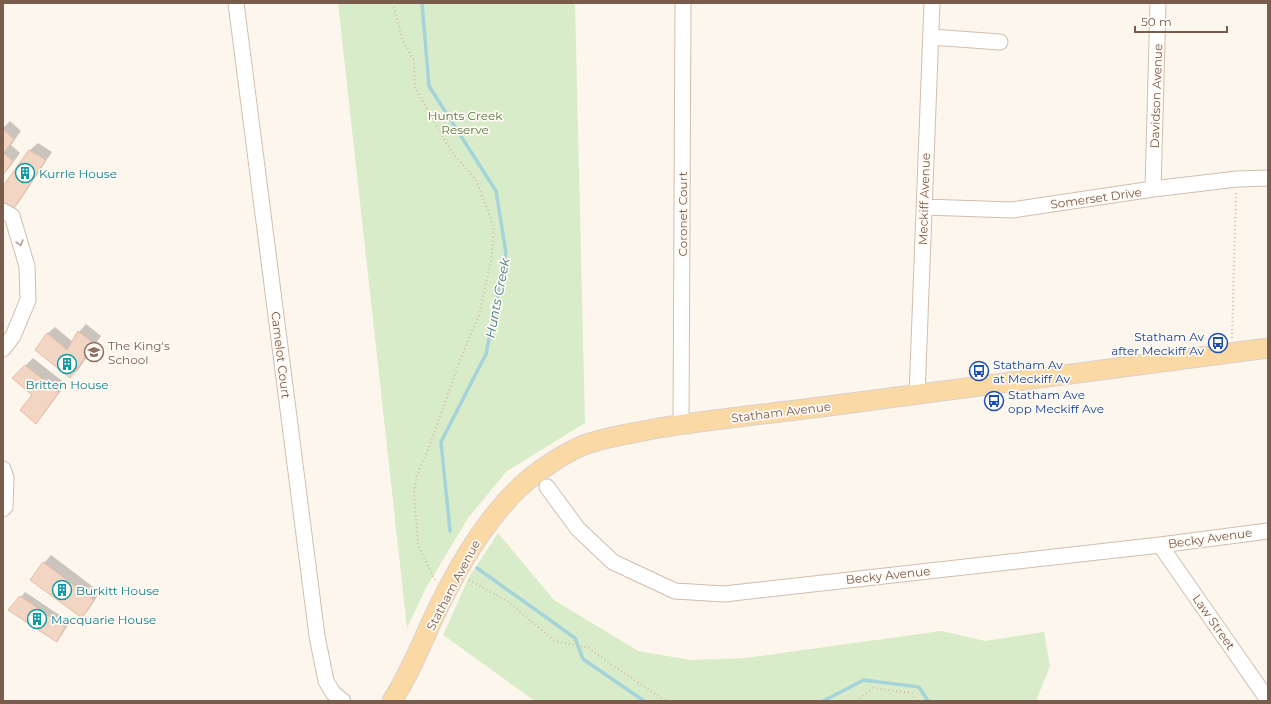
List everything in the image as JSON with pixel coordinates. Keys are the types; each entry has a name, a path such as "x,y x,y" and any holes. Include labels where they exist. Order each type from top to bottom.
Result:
{"main road":[{"name":"Statham Avenue","path":"392,701 411,670 443,598 456,573 477,539 502,505 541,470 582,446 614,436 681,424 917,395 1268,348"}],"street":[{"name":"Camelot Court","path":"236,3 317,636 326,682 333,693 342,701"},
{"name":"Coronet Court","path":"681,424 683,3"},
{"name":"Meckiff Avenue","path":"917,395 932,3"},
{"name":"Davidson Avenue","path":"1153,189 1158,3"},
{"path":"931,37 1000,42"},
{"name":"Somerset Drive","path":"924,207 1012,210 1153,189 1237,179 1268,178"},
{"path":"3,211 12,216 27,266 28,300 14,336 3,349"},
{"path":"3,469 6,478 3,509"},
{"name":"Becky Avenue","path":"547,488 578,529 613,562 675,591 724,594 1160,545 1268,531"},
{"name":"Law Street","path":"1160,545 1268,700"}],"path":[{"path":"393,3 402,39 414,61 415,88 451,150 476,180 494,227 492,262 479,315 461,358 428,450 417,475 414,493 418,545 443,598"},
{"path":"1232,338 1237,179"},
{"path":"456,573 507,601 556,641 588,648 666,701"},
{"path":"857,701 873,688 912,693 915,701"}],"green space":[{"name":"Hunts Creek Reserve","path":"338,3 575,3 585,423 507,471 468,518 426,588 407,628"},
{"path":"498,533 554,600 638,651 691,660 745,658 941,631 985,641 1044,632 1050,666 1036,701 535,701 443,635 469,577"}],"building":[{"path":"3,129 14,139 4,153 13,161 3,175"},
{"name":"Kurrle House","path":"29,150 46,160 12,211 3,201 3,186"},
{"name":"Britten House","path":"78,331 95,344 70,378 35,350 47,333 67,350"},
{"path":"25,365 59,392 36,424 20,410 32,395 12,378"},
{"name":"Burkitt House","path":"43,562 94,600 82,618 30,580"},
{"name":"Macquarie House","path":"20,596 65,627 57,642 8,610"}],"waterway":[{"name":"Hunts Creek","path":"422,3 429,86 496,191 506,253 486,354 441,442 450,531"},
{"name":"Hunts Creek","path":"477,568 575,638 583,659 644,701"},
{"name":"Hunts Creek","path":"823,701 864,680 919,687 928,701"}],"place":[{"name":"Kurrle House","path":"25,173"},
{"name":"Statham Av after Meckiff Av","path":"1218,343"},
{"name":"The King's School","path":"94,352"},
{"name":"Britten House","path":"67,364"},
{"name":"Statham Av at Meckiff Av","path":"979,371"},
{"name":"Statham Ave opp Meckiff Ave","path":"994,401"},
{"name":"Burkitt House","path":"62,590"},
{"name":"Macquarie House","path":"37,619"}]}
